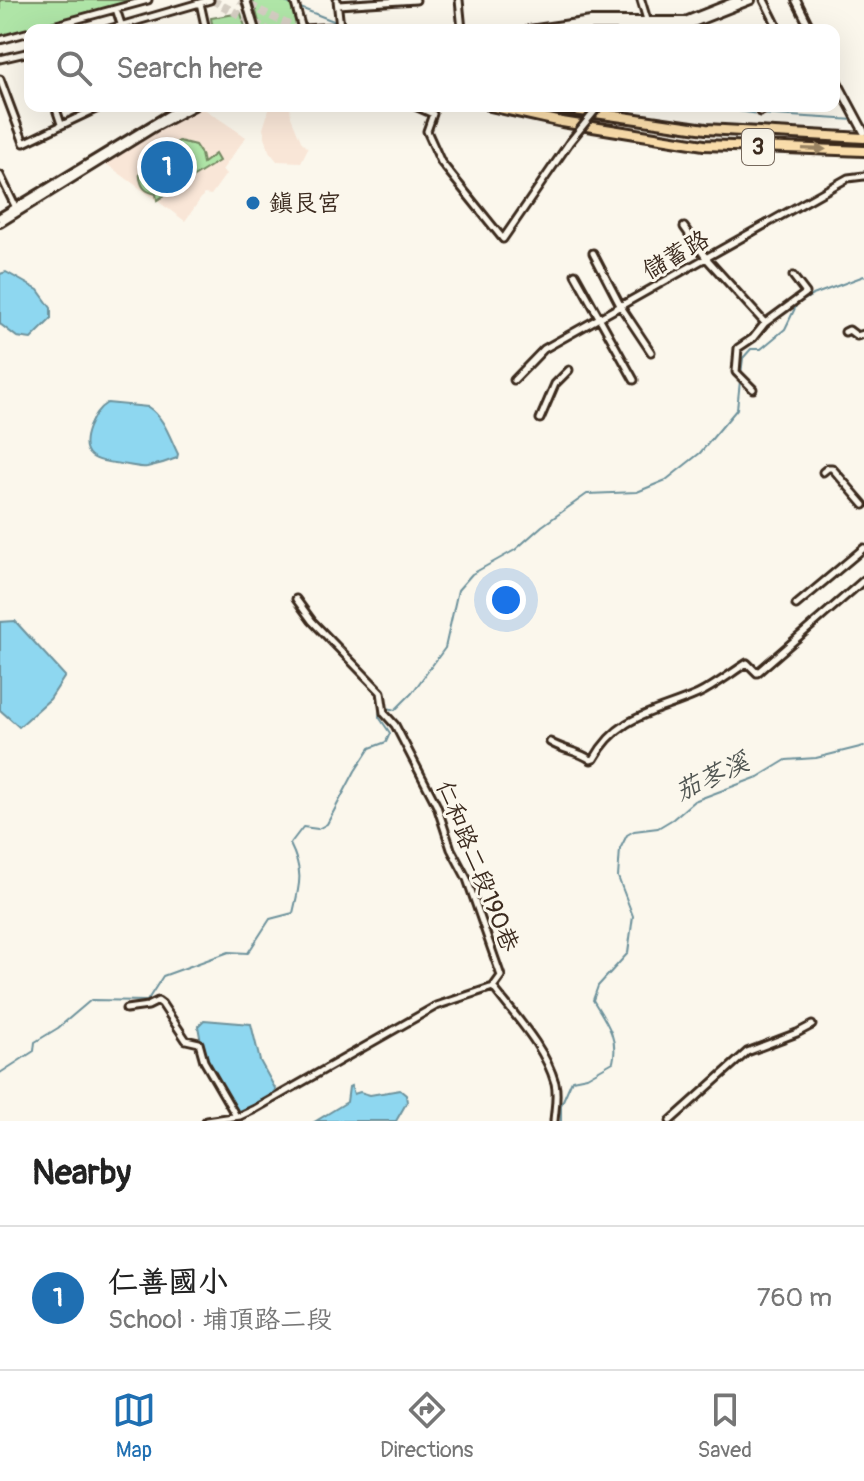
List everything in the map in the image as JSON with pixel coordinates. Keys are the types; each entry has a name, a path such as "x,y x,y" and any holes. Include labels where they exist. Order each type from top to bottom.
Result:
{"highway":[{"name":"3","path":"517,112 704,145 864,151"},
{"name":"3","path":"588,112 706,129 864,138"}],"street":[{"path":"60,24 148,0"},
{"path":"134,24 210,0"},
{"path":"246,0 253,24"},
{"path":"294,0 301,24"},
{"path":"340,24 337,2 416,0"},
{"path":"459,0 461,24"},
{"path":"641,0 648,24"},
{"path":"687,24 738,0"},
{"path":"688,24 751,0"},
{"path":"764,0 776,24"},
{"path":"796,0 808,24"},
{"path":"200,3 203,24"},
{"path":"116,9 121,24"},
{"path":"570,24 591,21 634,24"},
{"path":"0,40 24,35"},
{"path":"0,59 24,53"},
{"path":"0,79 24,143 88,112"},
{"path":"840,87 864,132"},
{"path":"57,112 61,124"},
{"path":"0,223 173,112"},
{"path":"0,217 183,112"},
{"path":"428,112 433,114 427,131 441,162 503,239 594,112"},
{"path":"855,116 862,112"},
{"path":"0,175 17,210"},
{"name":"儲蓄路","path":"514,380 544,349 848,178 864,176"},
{"path":"684,227 706,258 765,323"},
{"path":"593,253 621,307 651,352"},
{"path":"575,274 634,380"},
{"path":"753,389 736,372 736,356 740,345 753,338 765,323 806,293 793,276"},
{"path":"845,332 849,330 857,336 864,334"},
{"path":"540,419 555,384 569,370"},
{"path":"823,472 832,468 864,505"},
{"path":"796,605 864,548"},
{"path":"550,742 564,751 594,759 609,737 622,725 700,693 747,663 757,673 864,580"},
{"name":"仁和路二段190巷","path":"296,599 312,621 381,692 384,713 395,725 437,806 451,849 467,879 501,976 493,987 544,1055 555,1080 554,1121"},
{"path":"206,1121 255,1109 436,1006 493,987"},
{"path":"126,1009 148,1006 158,1001 162,1004 186,1040 199,1043 204,1061 236,1116"},
{"path":"670,1121 747,1052 812,1025"}],"shaded area":[{"path":"190,112 209,112 246,137 222,170 226,174 211,195 204,194 185,221 105,163"},
{"path":"268,112 291,112 301,141 308,148 301,162 277,161 269,151 263,129"}],"green space":[{"path":"0,0 139,0 51,24 24,24 24,31 0,38"},
{"path":"253,0 279,0 291,4 296,24 259,24"},
{"path":"241,13 244,24 212,24 211,18"},
{"path":"179,141 195,145 203,163 215,154 219,161 157,200 156,194 142,185 142,168 152,157"}],"water":[{"path":"6,272 38,290 51,308 51,319 31,339 17,337 0,324 0,274"},
{"path":"107,403 148,407 154,411 166,428 177,458 142,467 94,458 86,448 86,439 96,413"},
{"path":"15,621 65,676 50,699 19,727 0,710 0,622"},
{"path":"204,1020 251,1024 260,1061 276,1090 264,1102 237,1111 202,1048 198,1026"},
{"path":"351,1086 354,1094 400,1090 406,1095 407,1102 396,1121 316,1121 347,1102"}],"waterway":[{"path":"280,0 336,22"},
{"path":"745,112 855,120"},
{"path":"741,375 743,358 751,349 761,349 785,329 797,304 864,276"},
{"path":"0,1073 34,1051 35,1042 58,1028 91,1000 147,1001 163,976 229,952 248,953 270,919 293,913 299,878 290,844 303,827 318,829 327,824 370,748 386,742 390,733 379,717 380,706 395,710 412,693 445,648 458,590 472,574 515,550 587,494 637,492 666,480 700,453 737,409 740,381"},
{"name":"茄苳溪","path":"561,1121 561,1105 572,1080 587,1077 613,1062 612,1037 593,1000 598,986 628,953 633,916 618,877 620,849 627,835 658,828 694,801 758,777 786,760 816,758 864,746"}],"tunnel":[{"path":"212,0 257,24"},
{"path":"239,0 287,24"}],"place":[{"name":"仁善國小","path":"167,167"},
{"name":"鎮艮宮","path":"253,203"}]}
